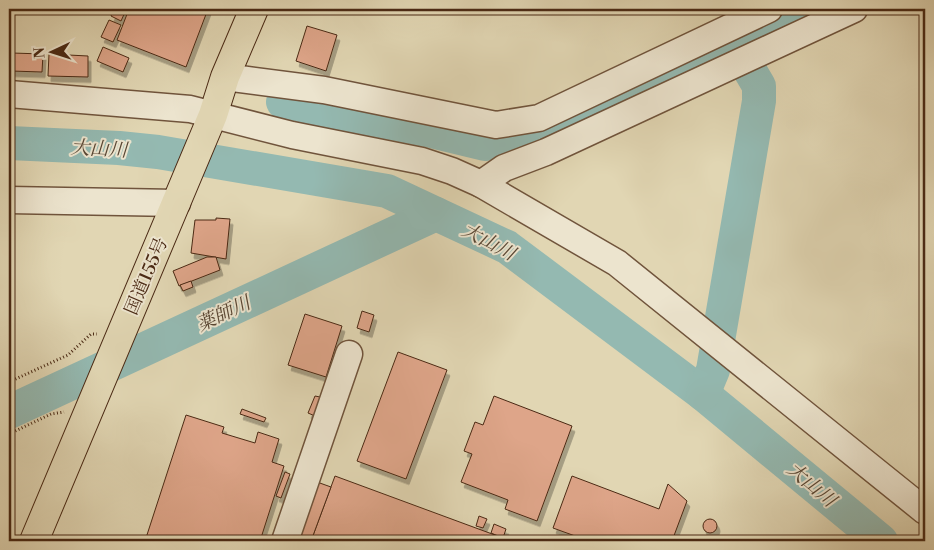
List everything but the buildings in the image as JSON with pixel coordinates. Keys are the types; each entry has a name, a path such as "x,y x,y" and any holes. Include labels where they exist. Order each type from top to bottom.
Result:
{"highway":[{"name":"国道155号","path":"34,541 213,116 225,77 254,9"}],"street":[{"path":"225,77 324,90 496,125 539,118 769,9"},
{"path":"481,184 504,168 546,152 854,9"},
{"path":"9,94 190,109 292,135 422,161 452,170 481,184 617,263 925,511"},
{"path":"9,200 176,202"},
{"path":"285,541 349,354"}],"path":[{"path":"9,382 68,354 91,334 122,333"},
{"path":"9,434 51,414 90,408"}],"waterway":[{"path":"283,102 431,131 485,144 539,134 806,9"},
{"path":"703,394 713,370 759,101 759,86 749,69"},
{"name":"大山川","path":"9,143 119,148 158,152 387,191 507,247 703,394 881,541"},
{"name":"薬師川","path":"9,412 436,214"}]}
